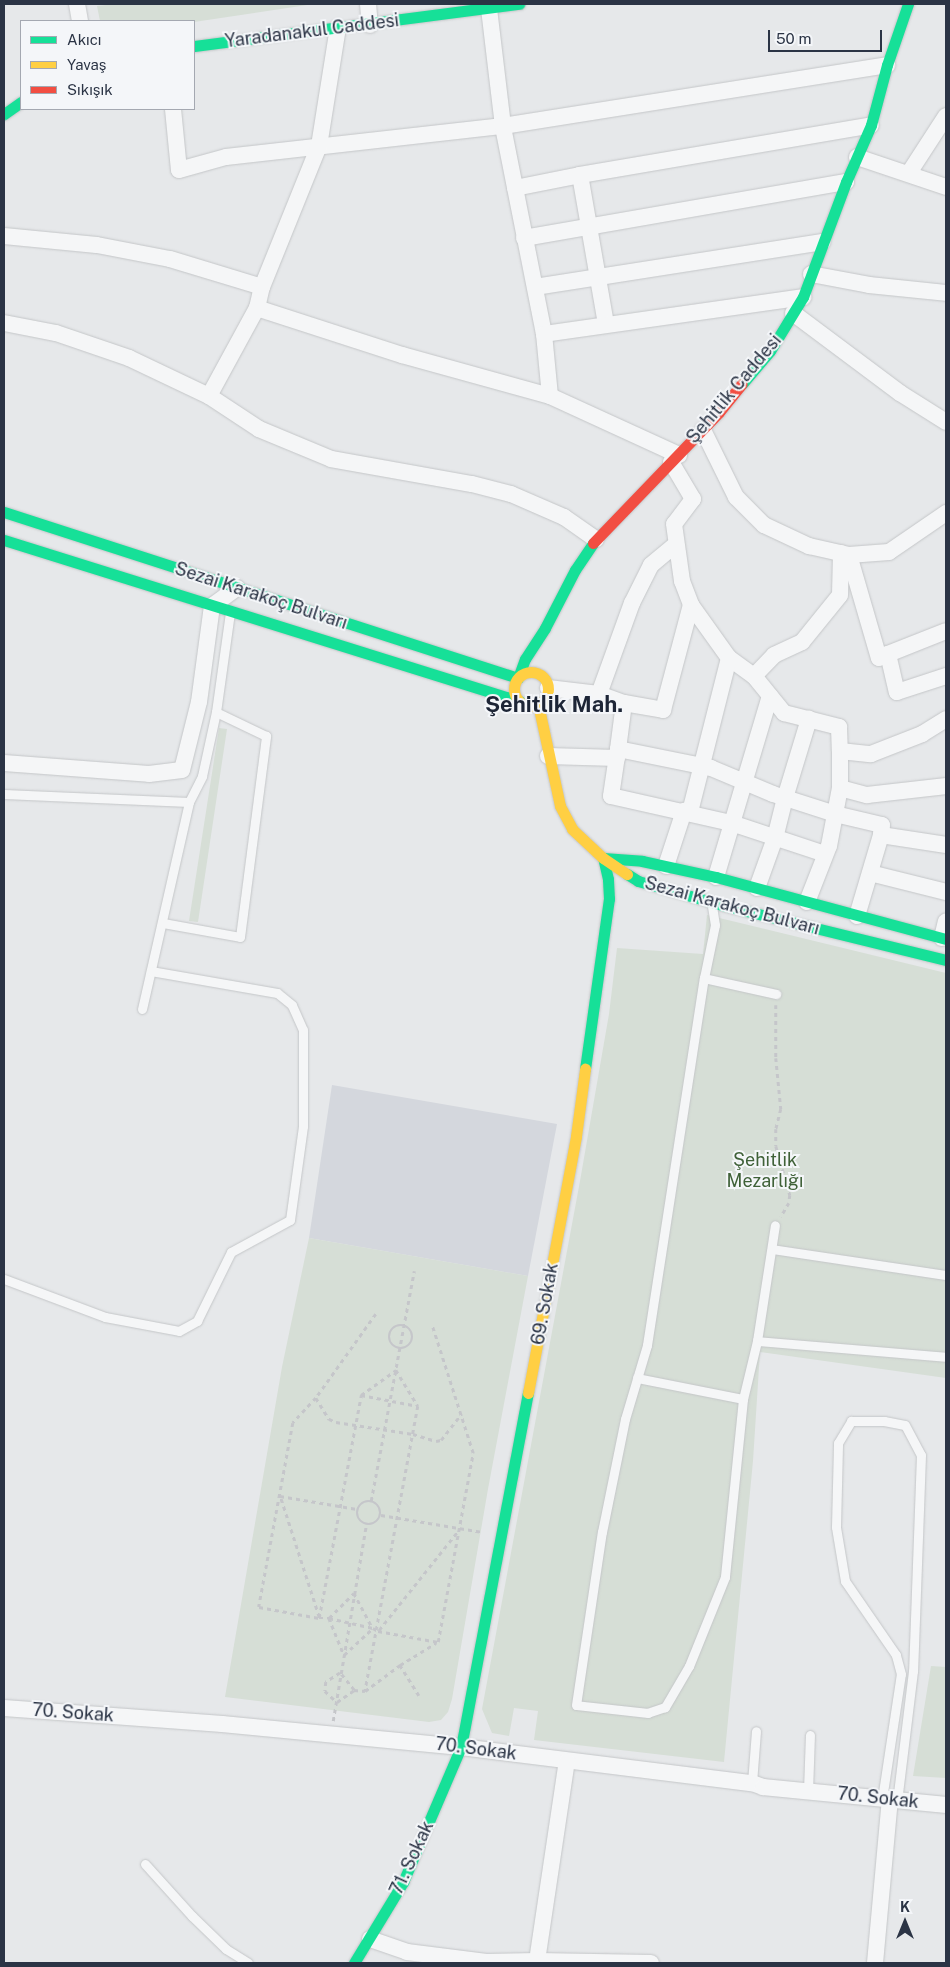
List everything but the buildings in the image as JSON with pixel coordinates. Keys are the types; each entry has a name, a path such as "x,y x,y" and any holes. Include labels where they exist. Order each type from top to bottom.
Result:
{"street":[{"path":"77,4 80,20"},
{"path":"368,4 370,25"},
{"name":"Yaradanakul Caddesi","path":"195,46 370,25 519,4"},
{"name":"Şehitlik Caddesi","path":"518,678 525,658 545,628 575,570 596,539 703,430 770,351 803,296 846,182 870,125 887,65 908,4"},
{"path":"489,9 502,126 544,334 550,396"},
{"path":"209,396 257,308 262,288 319,146 338,28"},
{"path":"173,110 180,170 226,157 502,126 887,65"},
{"path":"4,114 20,103"},
{"path":"909,173 946,116"},
{"path":"515,188 870,125"},
{"path":"857,157 946,187"},
{"path":"580,175 606,324"},
{"path":"524,238 846,182"},
{"path":"4,236 97,245 170,259 262,288"},
{"path":"535,287 823,242"},
{"path":"811,274 868,285 946,293"},
{"path":"544,334 803,296"},
{"path":"257,308 402,355 550,396 675,458 692,499 674,524 682,581 691,605 729,658 754,676 784,713 839,726 840,788 825,854 807,902"},
{"path":"793,313 900,393 946,422"},
{"path":"4,322 56,334 129,358 209,396 259,429 331,459 472,484 511,494 564,517 596,539"},
{"path":"703,430 736,497 764,526 809,546 845,554 889,552 946,513"},
{"name":"Sezai Karakoç Bulvarı","path":"4,512 518,678"},
{"name":"Sezai Karakoç Bulvarı","path":"4,540 519,701"},
{"path":"599,694 632,603 652,565 676,544"},
{"path":"845,554 879,658 946,631"},
{"path":"754,676 774,656 802,642 840,595 845,554"},
{"path":"4,763 149,774 182,770 199,702 212,606 237,588"},
{"path":"548,687 599,694 624,703 663,710 691,605"},
{"path":"545,628 546,648"},
{"path":"888,654 897,692 946,676"},
{"path":"666,866 703,766 729,658"},
{"path":"547,667 548,687 545,698 538,704 528,706 519,701 514,687 522,674 533,672 543,677 548,687"},
{"path":"716,877 770,696"},
{"path":"624,703 611,796 731,823 825,854"},
{"name":"Sezai Karakoç Bulvarı","path":"538,704 560,806 572,829 603,858 638,881 712,902 946,960"},
{"path":"757,888 775,838 784,798 809,719"},
{"path":"840,751 871,754 922,734 946,719"},
{"path":"548,756 618,753 703,766 784,798 835,814 882,825 881,835 858,916"},
{"path":"840,788 866,795 946,786"},
{"path":"881,835 946,845"},
{"path":"603,858 642,861 716,877 944,939 946,922"},
{"name":"69. Sokak","path":"461,1747 576,1136 609,899 608,879 603,858"},
{"path":"870,873 946,892"},
{"name":"70. Sokak","path":"4,1708 222,1724 461,1747 808,1791 946,1805"},
{"name":"71. Sokak","path":"354,1963 403,1882 461,1747"},
{"path":"537,1961 567,1761"},
{"path":"875,1963 890,1800"},
{"path":"370,1939 407,1952 486,1963 537,1961 651,1963"}],"lane":[{"path":"142,1009 189,802 202,776 216,712 230,611 237,588"},
{"path":"163,923 240,937 266,736 216,712"},
{"path":"4,794 189,802"},
{"path":"712,902 715,925 704,978 647,1345 625,1419 602,1532 576,1705 648,1713 665,1707 689,1666 725,1577 743,1399 757,1341 775,1225"},
{"path":"4,1279 105,1317 179,1331 197,1321 231,1252 290,1220 303,1126 303,1030 292,1005 277,993 151,971"},
{"path":"704,978 776,994"},
{"path":"772,1249 946,1275"},
{"path":"757,1341 946,1357"},
{"path":"637,1378 743,1399"},
{"path":"852,1421 884,1421 905,1425 921,1455 913,1671 890,1800 901,1674 896,1655 845,1581 836,1527 838,1443 852,1421"},
{"path":"752,1783 756,1731"},
{"path":"808,1791 810,1735"},
{"path":"145,1864 205,1929 226,1948 248,1963"}],"path":[{"path":"775,1225 788,1203 790,1195 776,1146 781,1108 776,1058 776,994"},
{"path":"371,1501 386,1430 414,1271"},
{"path":"376,1314 316,1398 293,1423 259,1607 319,1618 329,1618 373,1628 378,1631 438,1642"},
{"path":"404,1324 412,1331 414,1339 410,1346 400,1349 392,1346 388,1339 388,1332 394,1327 404,1324"},
{"path":"337,1702 354,1690 366,1691 400,1665 438,1642 473,1453 432,1325"},
{"path":"319,1618 361,1395 396,1370"},
{"path":"366,1691 418,1406 396,1370"},
{"path":"361,1395 418,1406"},
{"path":"316,1398 329,1419 412,1434 436,1441 441,1440 461,1414"},
{"path":"280,1496 357,1509"},
{"path":"280,1496 319,1618"},
{"path":"371,1501 378,1504 381,1515 374,1524 366,1525 357,1518 357,1509 361,1503 371,1501"},
{"path":"381,1515 502,1536"},
{"path":"329,1734 337,1702 340,1673 366,1525"},
{"path":"378,1631 451,1542 460,1528"},
{"path":"329,1618 354,1593"},
{"path":"354,1593 373,1628"},
{"path":"329,1618 344,1655"},
{"path":"344,1655 373,1628"},
{"path":"400,1665 419,1696"},
{"path":"340,1673 354,1690"},
{"path":"337,1702 325,1691 326,1682 340,1673"}],"shaded area":[{"path":"332,1085 557,1124 528,1276 309,1238"}],"green space":[{"path":"115,4 314,4 195,22 195,20 100,20 97,6"},
{"path":"219,728 227,729 198,922 189,921"},
{"name":"Şehitlik Mezarlığı","path":"707,915 946,973 946,1378 760,1352 753,1461 724,1762 534,1740 538,1711 514,1708 509,1736 492,1733 482,1709 580,1181 609,1014 617,948 703,954"},
{"path":"309,1238 528,1276 488,1489 452,1699 448,1712 441,1720 429,1722 225,1697 282,1367"},
{"path":"931,1666 946,1667 946,1778 913,1776"}],"traffic: fast":[{"path":"195,46 519,4"},
{"path":"742,384 770,351 803,297 846,182 871,125 887,65 908,4"},
{"path":"4,114 20,103"},
{"path":"4,512 518,678 525,659 545,628 575,570 593,543"},
{"path":"4,540 519,701"},
{"path":"585,1069 609,899 608,879 603,858 642,861 716,877 946,939"},
{"path":"627,874 638,881 726,906 946,960"},
{"path":"354,1963 403,1882 461,1747 528,1393"}],"traffic: slow":[{"path":"531,672 543,677 548,689 543,701 531,706 519,701 514,689 519,677 531,672"},
{"path":"538,704 560,806 572,829 603,858 627,874"},
{"path":"528,1393 576,1136 585,1069"}],"traffic: jam":[{"path":"593,543 719,412 742,384"}],"district":[{"name":"Şehitlik Mah.","path":"554,705"}]}
